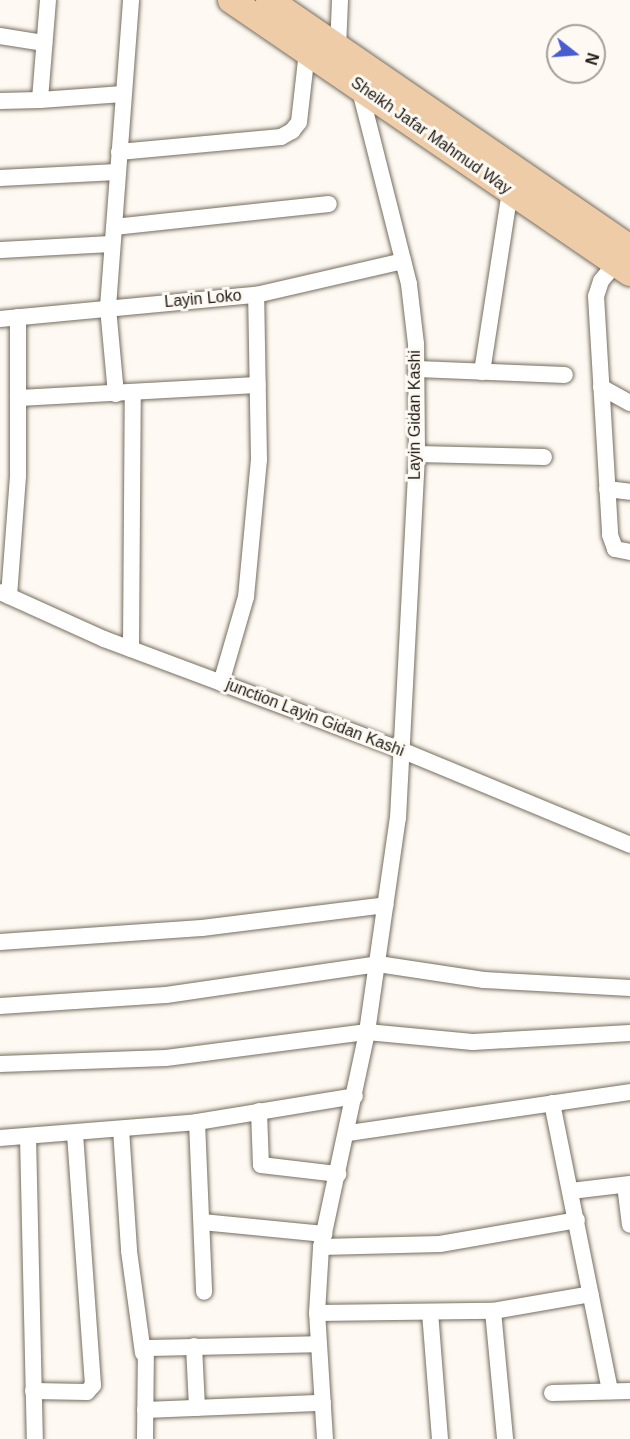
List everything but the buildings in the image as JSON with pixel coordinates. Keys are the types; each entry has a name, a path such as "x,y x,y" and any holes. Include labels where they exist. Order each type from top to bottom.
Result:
{"main road":[{"name":"Sheikh Jafar Mahmud Way","path":"231,0 510,192 625,262"},
{"name":"Sheikh Jafar Mahmud Way","path":"269,0 338,48 625,262"}],"street":[{"path":"40,100 48,0"},
{"path":"116,394 108,307 131,0"},
{"path":"338,48 340,0"},
{"path":"0,36 44,44"},
{"path":"119,152 281,137 292,131 299,122 308,52"},
{"name":"Layin Gidan Kashi","path":"326,1439 317,1313 322,1240 349,1133 386,904 401,750 417,454 417,369 404,261 359,86"},
{"path":"0,101 123,94"},
{"path":"0,178 117,172"},
{"path":"482,372 510,192"},
{"path":"0,250 330,204"},
{"name":"Layin Loko","path":"0,319 108,307 256,295 404,261"},
{"path":"625,262 601,280 596,296 611,544 630,552"},
{"path":"221,683 246,597 259,460 256,295"},
{"path":"5,594 18,475 18,317"},
{"path":"417,369 565,375"},
{"path":"18,398 134,394 258,385"},
{"path":"601,387 630,403"},
{"path":"131,649 134,394"},
{"path":"417,454 544,457"},
{"path":"607,489 630,492"},
{"name":"junction Layin Gidan Kashi","path":"5,594 131,649 401,750 630,845"},
{"path":"0,942 202,928 386,904"},
{"path":"0,1006 165,995 378,964 484,980 630,988"},
{"path":"0,1065 166,1058 367,1032 473,1042 630,1033"},
{"path":"349,1133 630,1092"},
{"path":"0,1138 75,1134 197,1122 355,1096"},
{"path":"552,1103 610,1391"},
{"path":"259,1111 261,1165 338,1174"},
{"path":"197,1122 204,1292"},
{"path":"121,1129 129,1251 143,1353 146,1439"},
{"path":"33,1391 87,1392 93,1385 75,1134"},
{"path":"28,1137 35,1439"},
{"path":"571,1191 627,1185 630,1225"},
{"path":"201,1222 322,1240 440,1244 577,1220"},
{"path":"317,1313 493,1311 591,1294"},
{"path":"493,1311 505,1439"},
{"path":"430,1312 440,1439"},
{"path":"143,1353 149,1347 319,1344"},
{"path":"194,1346 197,1408"},
{"path":"552,1393 630,1391"},
{"path":"145,1410 323,1403"}]}
